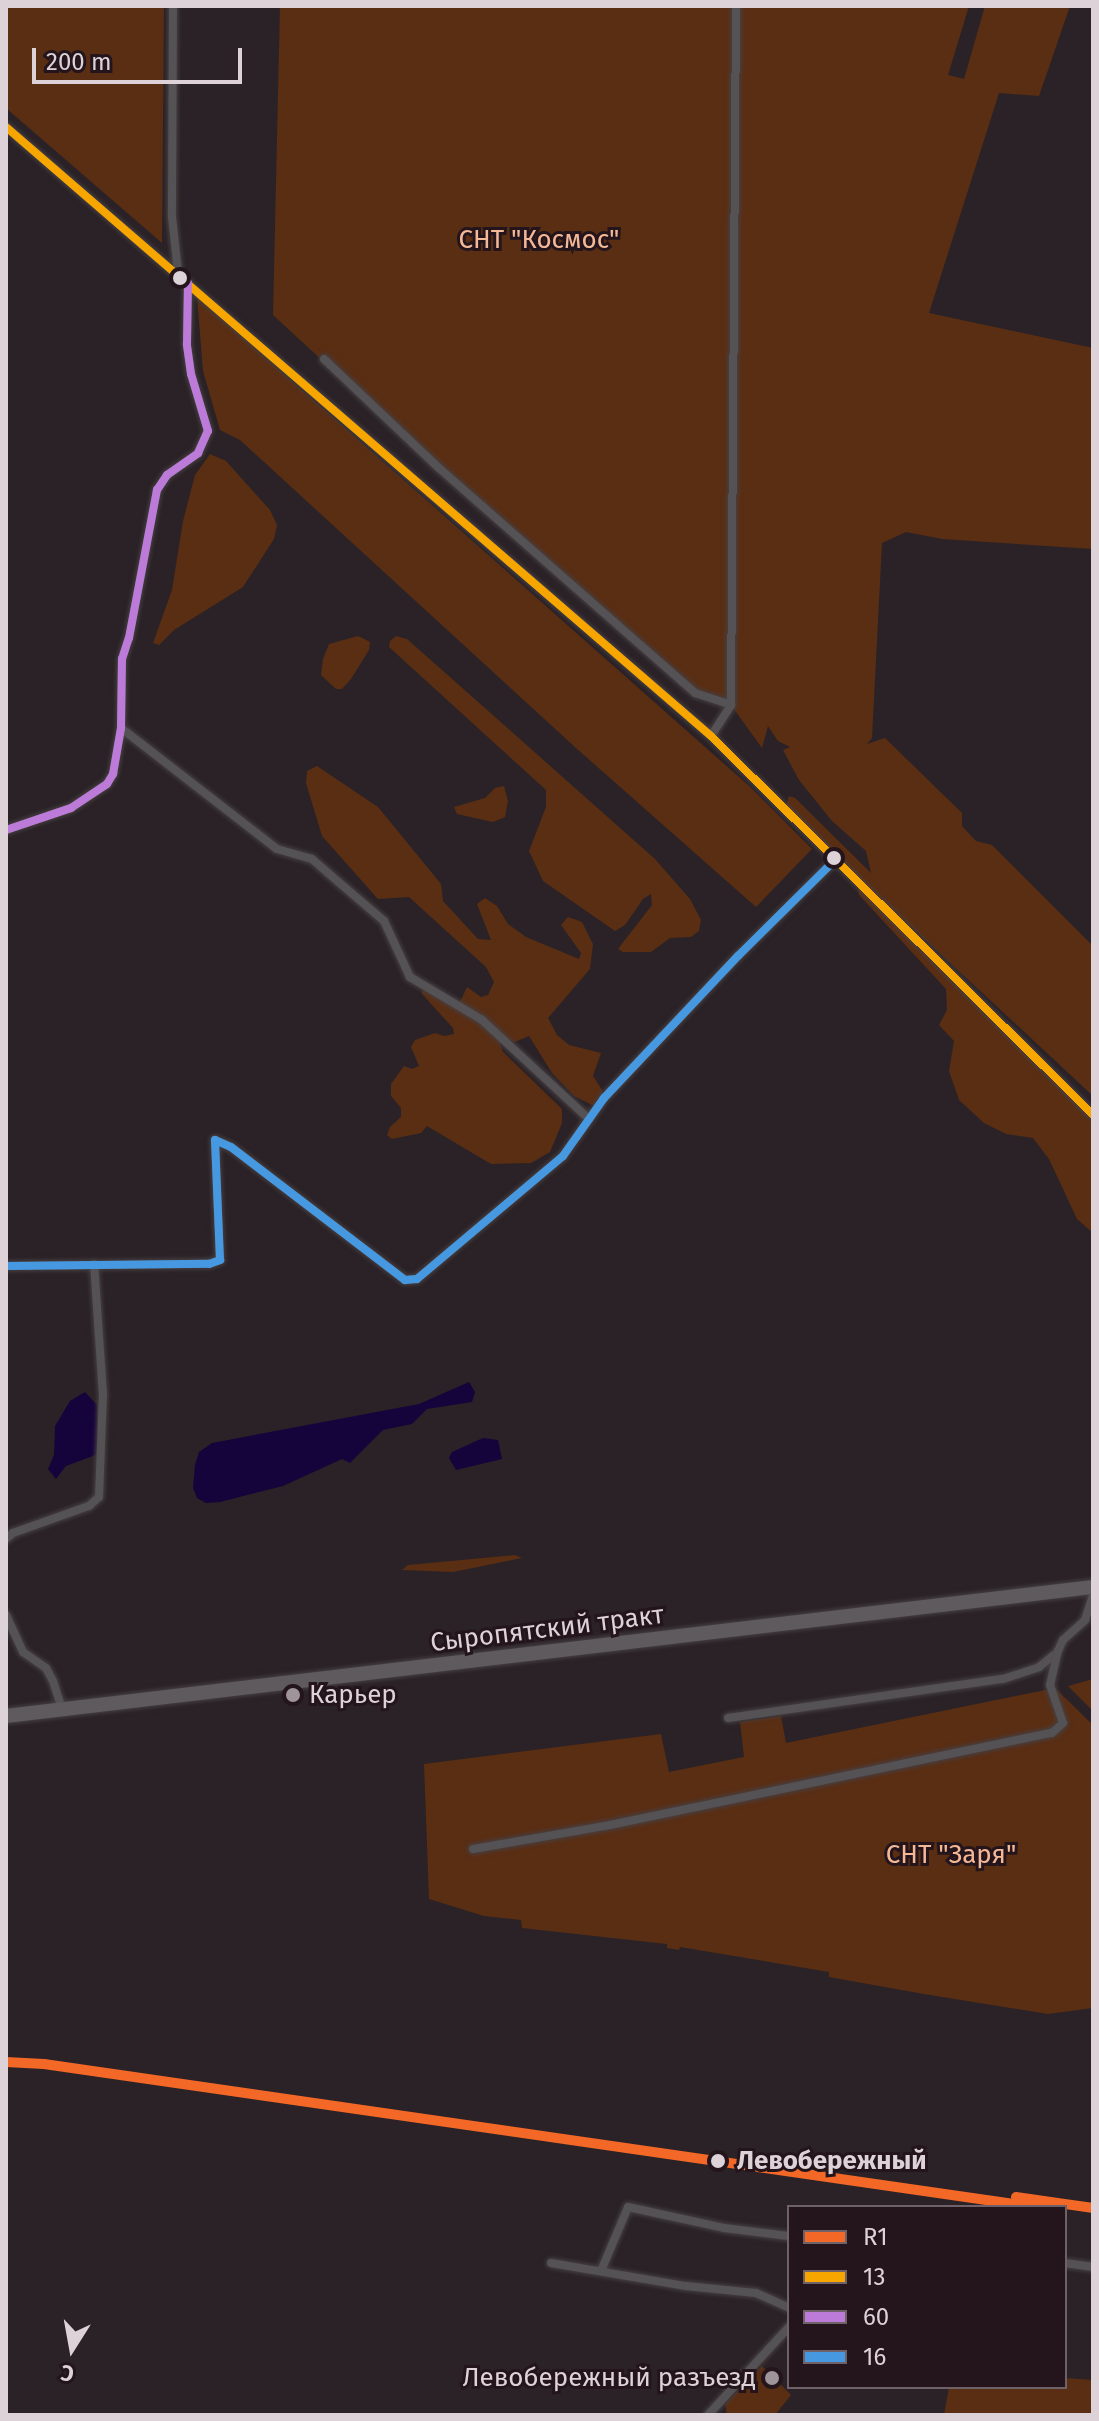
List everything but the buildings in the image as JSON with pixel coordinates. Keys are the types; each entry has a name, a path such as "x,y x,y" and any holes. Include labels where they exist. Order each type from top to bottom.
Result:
{"main road":[{"name":"Сыропятский тракт","path":"6,1707 1093,1579"},
{"name":"Сыропятский тракт","path":"6,1716 1093,1587"}],"street":[{"path":"173,6 172,217 178,273"},
{"path":"711,736 731,705 736,6"},
{"path":"6,127 711,736 1093,1115"},
{"path":"6,830 71,808 107,784 113,774 121,728 122,659 129,638 157,490 167,475 198,453 208,431 189,359 185,312 188,283"},
{"path":"324,359 439,468 695,693 731,705"},
{"path":"121,728 277,849 312,859 384,921 410,977 482,1020 589,1119"},
{"path":"6,1266 209,1264 220,1260 215,1140 231,1147 405,1280 412,1281 563,1156 589,1119 738,956 836,859"},
{"path":"6,1539 13,1533 89,1506 99,1497 103,1395 94,1264"},
{"path":"473,1849 610,1825 1052,1733 1063,1723 1050,1685 1058,1651 1063,1640 1085,1620 1093,1596"},
{"path":"6,1615 23,1652 46,1668 60,1702"},
{"path":"728,1718 1003,1679 1039,1667 1058,1651"},
{"path":"601,2271 628,2207 724,2228 787,2236"},
{"path":"551,2263 756,2293 787,2307"},
{"path":"1067,2263 1093,2267"},
{"path":"708,2415 787,2329"}],"green space":[{"path":"6,6 164,6 162,243 6,108"},
{"name":"СНТ \"Космос\"","path":"280,6 969,6 948,75 964,79 985,6 1070,6 1039,96 999,93 929,313 1093,348 1093,549 942,539 906,532 882,543 872,738 867,744 885,738 962,813 962,826 976,841 992,845 1093,946 1093,1096 833,854 786,805 789,796 795,798 871,873 866,851 832,821 799,780 783,750 790,747 778,741 768,726 762,748 731,705 707,700 439,468 273,315"},
{"path":"197,297 748,785 812,849 756,907 576,748 240,440 220,430 203,371"},
{"path":"210,454 226,461 270,510 277,525 274,539 243,587 174,630 159,645 153,643 172,590 183,521 195,475"},
{"path":"358,636 370,642 369,650 351,679 342,689 336,689 321,675 329,644"},
{"path":"396,636 407,639 655,859 690,899 701,920 699,931 691,937 670,938 651,952 623,952 618,949 652,905 651,894 643,899 625,925 615,931 543,881 529,851 546,807 546,790 389,647"},
{"path":"317,766 378,807 441,884 443,901 478,939 491,940 477,904 485,898 497,906 508,924 526,937 579,959 581,953 561,925 568,917 582,922 593,944 590,969 548,1018 557,1035 569,1045 601,1053 593,1076 602,1090 602,1097 594,1106 574,1096 552,1073 529,1036 515,1042 506,1039 500,1044 503,1052 562,1109 562,1123 550,1152 531,1163 491,1164 427,1126 421,1133 392,1139 387,1135 390,1127 401,1117 401,1108 391,1096 391,1084 404,1066 412,1069 419,1066 411,1047 415,1040 435,1033 444,1036 454,1034 453,1028 422,994 422,988 452,1005 461,1000 467,987 481,997 488,995 494,982 486,967 409,897 378,899 322,836 306,783 307,771"},
{"path":"504,786 508,801 505,817 493,822 457,814 454,807 485,798 495,788"},
{"path":"857,883 1093,1117 1093,1233 1077,1219 1049,1159 1033,1138 1006,1134 984,1123 959,1100 949,1071 954,1041 939,1025 947,1010 946,989 859,895"},
{"path":"515,1555 522,1558 453,1572 402,1570 408,1565"},
{"path":"1093,1679 1093,1711 1068,1686"},
{"name":"СНТ \"Заря\"","path":"1055,1688 1093,1725 1093,2008 1048,2014 924,1994 829,1977 829,1972 680,1947 679,1950 667,1948 667,1944 522,1928 521,1920 484,1916 429,1899 424,1764 661,1734 669,1772 744,1757 740,1722 781,1716 786,1743"},
{"path":"762,2366 791,2395 775,2415 727,2415 725,2404"},
{"path":"1067,2378 1093,2380 1093,2415 944,2415 949,2389 1067,2389"}],"shaded area":[{"path":"469,1382 475,1392 472,1402 427,1409 412,1424 383,1430 350,1463 342,1459 283,1486 220,1502 206,1503 197,1498 193,1488 195,1465 199,1452 212,1443 419,1404"},
{"path":"85,1392 97,1405 98,1454 66,1466 56,1479 48,1469 54,1455 55,1426 70,1401"},
{"path":"483,1438 498,1440 502,1459 456,1470 449,1458 452,1452"}],"transit line":[{"name":"13","path":"6,127 711,736 1093,1115"},
{"name":"60","path":"6,830 71,808 107,784 113,774 121,728 122,659 129,638 157,490 167,475 198,453 208,431 191,374 187,344 188,283"},
{"name":"16","path":"6,1266 209,1264 220,1260 215,1140 231,1147 405,1280 417,1279 563,1156 604,1098 738,956 836,859"},
{"name":"R1","path":"6,2062 44,2064 1021,2205"},
{"name":"R1","path":"1016,2197 1093,2208"}],"place":[{"name":"Карьер","path":"293,1695"},
{"name":"Левобережный","path":"718,2161"},
{"name":"Левобережный разъезд","path":"772,2378"}]}
